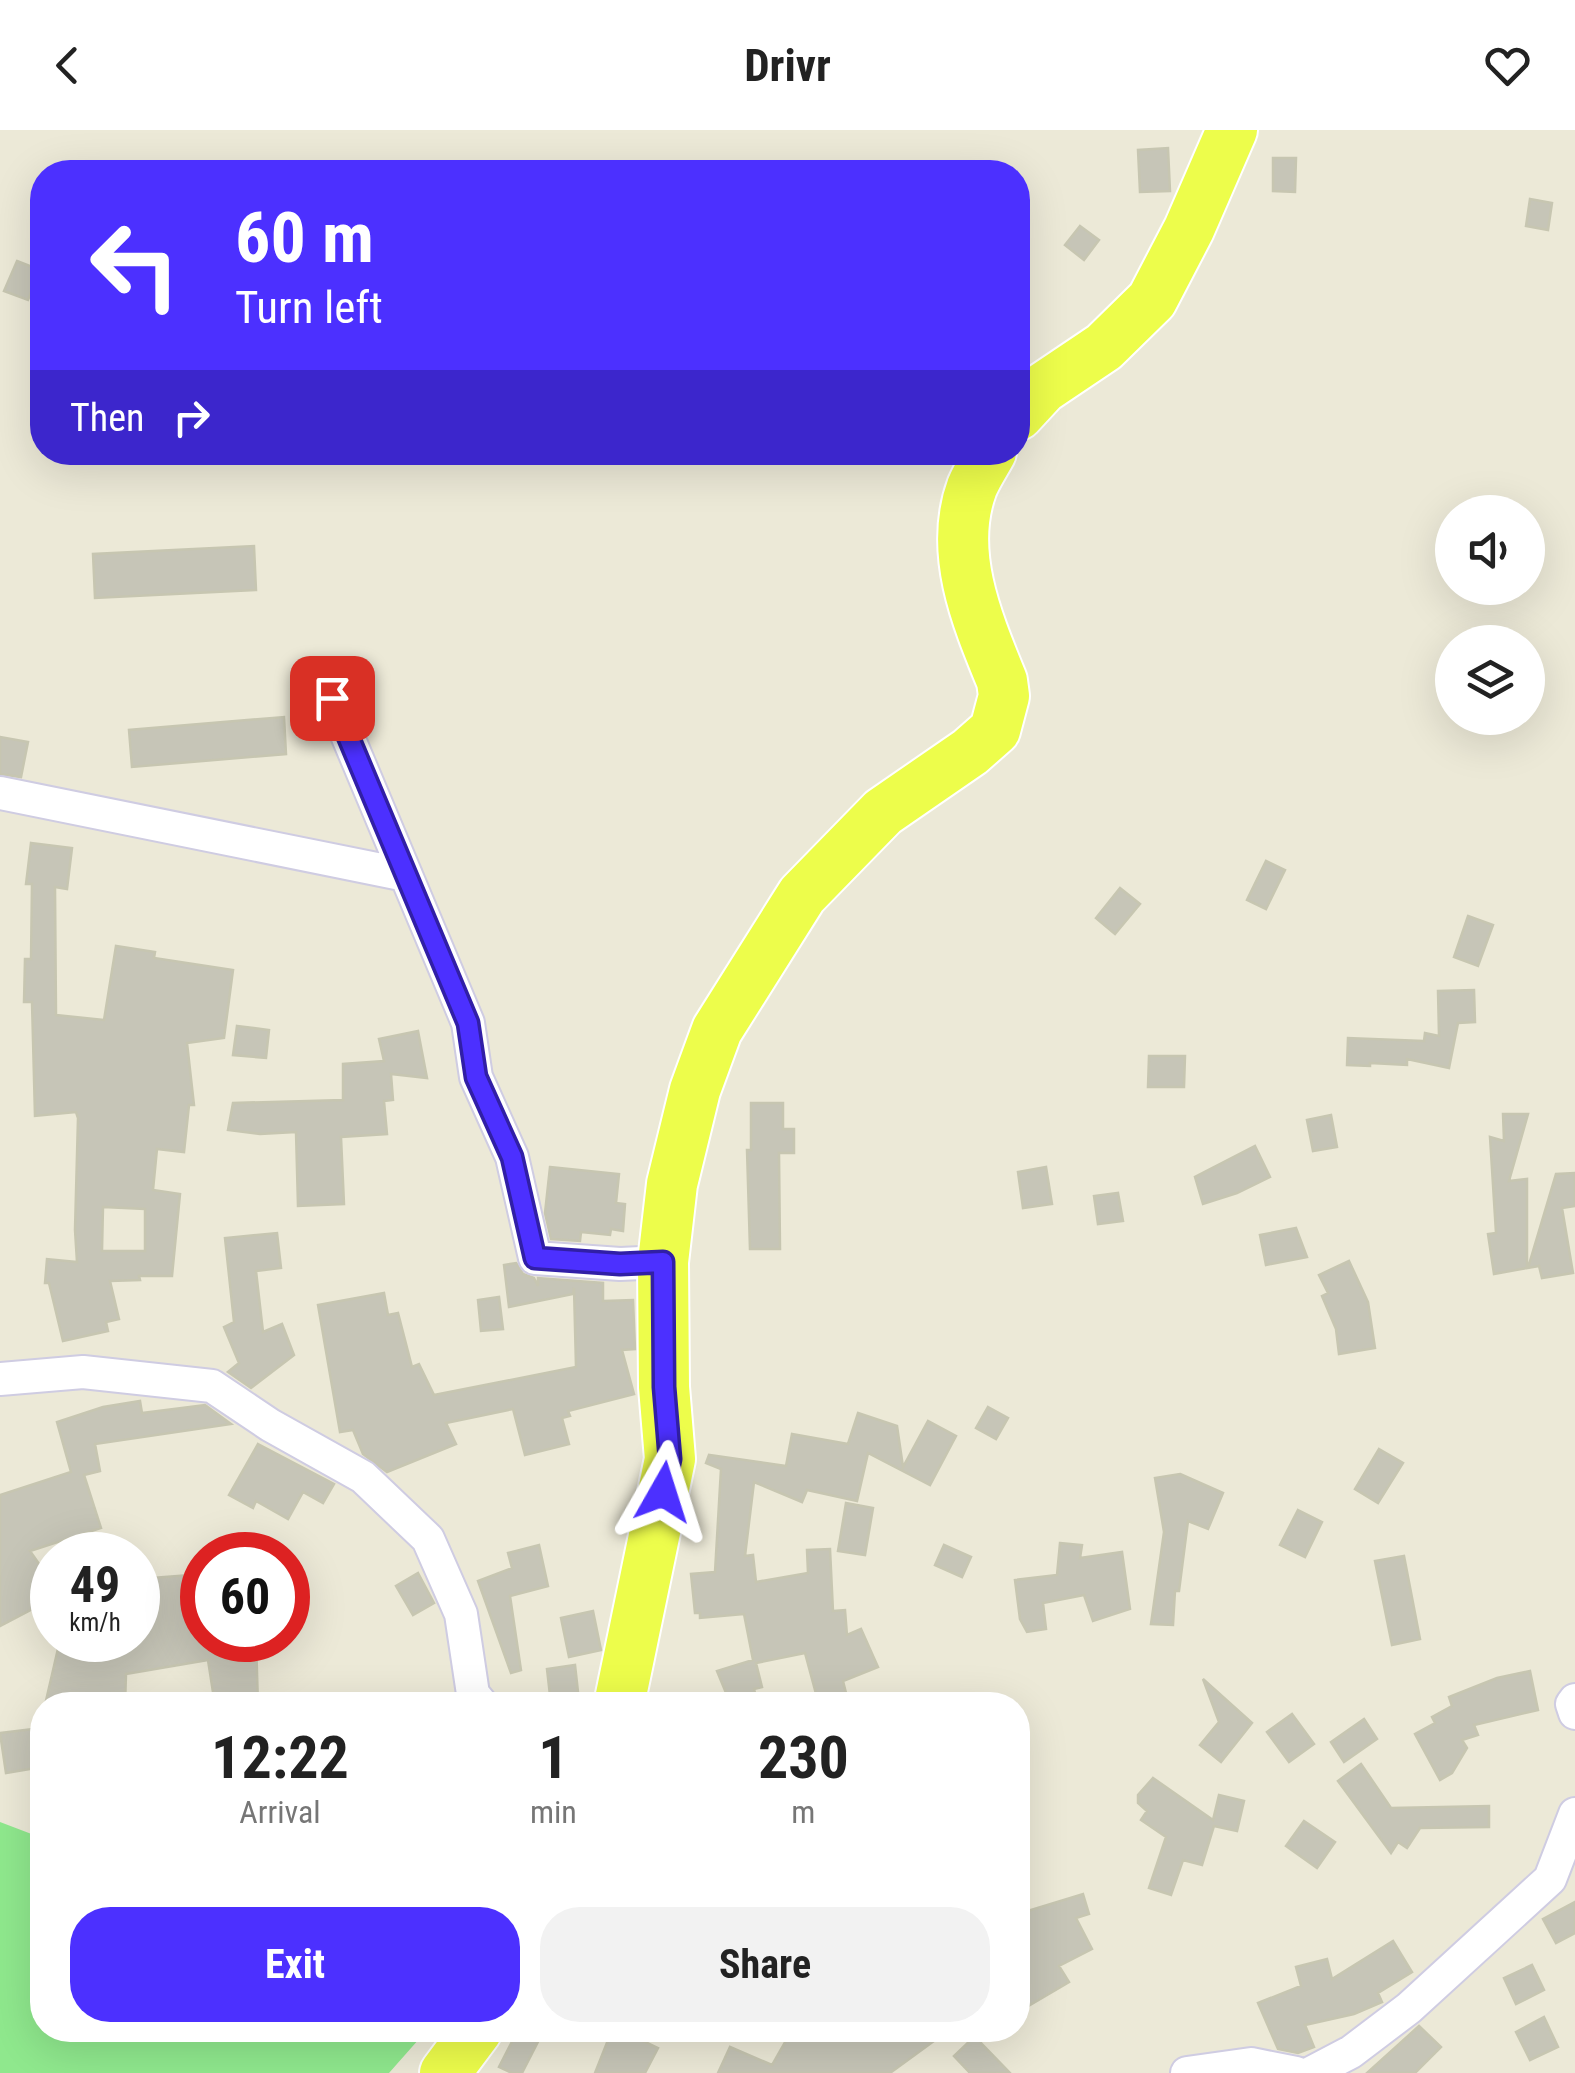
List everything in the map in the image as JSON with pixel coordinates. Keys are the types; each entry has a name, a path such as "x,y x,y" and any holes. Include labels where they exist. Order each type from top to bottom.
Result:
{"main road":[{"path":"1030,403 1043,388 1104,347 1152,300 1189,229 1232,130"},
{"path":"622,1692 670,1459 664,1387 663,1262 677,1165 695,1090 718,1030 802,895 883,812 995,730 1004,696 1002,681 970,592 962,535 972,487 984,465"},
{"path":"445,2073 468,2042"}],"street":[{"path":"332,698 468,1023 476,1077 512,1157 535,1258 620,1264 663,1262"},
{"path":"0,794 406,875"},
{"path":"0,1380 83,1372 212,1386 363,1477 428,1539 461,1614 473,1692"},
{"path":"1575,1700 1575,1714"},
{"path":"1310,2073 1351,2052 1409,2008 1550,1879 1575,1814"},
{"path":"1187,2073 1251,2064 1296,2073"}],"green space":[{"path":"0,1822 30,1833 30,2042 416,2042 389,2073 0,2073"}],"building":[{"path":"1168,148 1170,191 1140,192 1138,150"},
{"path":"1273,158 1296,158 1295,192 1273,191"},
{"path":"1530,199 1552,203 1548,230 1526,226"},
{"path":"1080,226 1099,240 1084,260 1065,245"},
{"path":"17,261 30,266 28,300 4,291"},
{"path":"254,546 256,590 95,598 93,554"},
{"path":"284,717 286,754 132,767 129,730"},
{"path":"0,737 28,742 21,777 0,774"},
{"path":"31,843 72,848 67,889 55,887 56,1015 104,1020 116,946 155,952 154,958 233,970 224,1038 187,1043 194,1105 189,1105 184,1152 157,1149 153,1190 180,1194 172,1276 110,1281 119,1319 106,1322 108,1331 63,1341 49,1283 45,1283 47,1259 77,1262 78,1118 76,1112 35,1116 32,1002 24,1002 25,959 31,959 32,884 26,884","holes":["103,1207 145,1209 145,1251 102,1251"]},
{"path":"1266,861 1285,870 1266,909 1247,900"},
{"path":"1120,888 1140,904 1115,934 1096,918"},
{"path":"1468,916 1493,925 1478,966 1454,957"},
{"path":"1474,990 1475,1022 1458,1023 1449,1068 1407,1059 1407,1065 1347,1065 1348,1038 1424,1041 1425,1033 1439,1036 1438,991"},
{"path":"237,1026 269,1030 266,1058 233,1055"},
{"path":"418,1031 427,1078 391,1074 393,1100 384,1101 387,1134 341,1137 344,1204 298,1206 296,1132 260,1134 228,1130 233,1103 343,1100 343,1064 384,1061 379,1039"},
{"path":"1149,1056 1185,1056 1184,1087 1148,1087"},
{"path":"751,1103 783,1103 783,1129 794,1129 794,1153 779,1153 780,1249 750,1249 747,1150 751,1150"},
{"path":"1503,1114 1528,1114 1509,1181 1527,1179 1527,1268 1494,1274 1488,1234 1496,1233 1490,1137 1504,1141"},
{"path":"1331,1115 1337,1147 1313,1151 1307,1120"},
{"path":"1255,1146 1270,1177 1203,1204 1195,1177"},
{"path":"550,1167 619,1174 616,1203 625,1204 623,1231 611,1229 610,1235 581,1232 580,1241 551,1239 545,1213"},
{"path":"1046,1167 1052,1204 1023,1208 1018,1172"},
{"path":"1575,1173 1575,1206 1562,1208 1573,1273 1542,1278 1539,1266 1528,1268 1556,1174"},
{"path":"1118,1193 1123,1221 1098,1224 1094,1196"},
{"path":"1296,1228 1307,1257 1266,1265 1260,1235"},
{"path":"277,1233 281,1268 256,1271 263,1332 282,1324 294,1355 251,1388 228,1372 239,1363 224,1327 234,1322 225,1238"},
{"path":"1349,1261 1368,1302 1375,1348 1339,1354 1336,1329 1322,1296 1328,1293 1319,1275"},
{"path":"516,1263 538,1286 538,1278 603,1283 603,1301 633,1300 635,1349 622,1350 634,1394 568,1411 570,1416 562,1418 569,1444 525,1455 513,1409 446,1423 456,1444 387,1472 363,1454 353,1430 340,1432 318,1305 384,1293 388,1315 398,1313 412,1367 419,1364 434,1395 576,1367 574,1288 573,1294 509,1307 504,1265"},
{"path":"499,1297 503,1329 481,1331 478,1300"},
{"path":"140,1401 142,1413 205,1405 231,1424 95,1444 100,1471 84,1475 101,1528 89,1532 30,1532 30,1610 0,1626 0,1495 71,1472 57,1422 103,1407"},
{"path":"988,1407 1008,1418 996,1439 976,1428"},
{"path":"858,1413 897,1426 903,1467 928,1421 956,1436 930,1485 868,1453 857,1501 807,1490 802,1502 754,1482 745,1556 753,1555 756,1582 808,1573 807,1550 830,1549 833,1611 845,1610 847,1635 861,1629 878,1667 843,1681 846,1692 816,1692 805,1653 756,1663 762,1687 755,1692 726,1692 717,1671 753,1660 744,1614 700,1618 700,1613 695,1613 691,1574 715,1572 721,1469 706,1463 709,1455 786,1466 792,1434 848,1444"},
{"path":"258,1444 334,1484 323,1503 303,1492 288,1519 256,1501 253,1508 229,1495"},
{"path":"1379,1449 1403,1463 1378,1503 1355,1489"},
{"path":"1180,1474 1223,1493 1208,1529 1188,1521 1173,1625 1151,1624 1164,1532 1155,1478"},
{"path":"846,1503 873,1508 865,1555 838,1551"},
{"path":"1298,1510 1322,1522 1305,1557 1280,1545"},
{"path":"1060,1543 1082,1545 1080,1558 1122,1552 1130,1609 1093,1621 1084,1595 1043,1603 1046,1629 1027,1632 1020,1619 1015,1580 1057,1575"},
{"path":"539,1545 548,1586 510,1596 521,1670 511,1673 478,1581 512,1568 508,1553"},
{"path":"944,1545 971,1557 962,1577 935,1565"},
{"path":"1404,1556 1420,1639 1392,1645 1375,1561"},
{"path":"418,1573 434,1603 413,1615 396,1586"},
{"path":"180,1576 180,1662 196,1662 126,1674 125,1692 48,1692 55,1662 160,1662 160,1577"},
{"path":"593,1611 601,1650 569,1657 561,1618"},
{"path":"208,1662 257,1662 258,1692 213,1692"},
{"path":"575,1665 578,1692 550,1692 547,1669"},
{"path":"1530,1671 1538,1710 1474,1725 1478,1735 1462,1740 1467,1748 1452,1773 1440,1780 1415,1734 1435,1723 1432,1717 1452,1706 1449,1697 1497,1678"},
{"path":"1203,1679 1252,1723 1221,1762 1200,1745 1219,1722"},
{"path":"1292,1714 1314,1744 1289,1762 1267,1732"},
{"path":"1364,1719 1377,1739 1344,1762 1331,1742"},
{"path":"30,1729 30,1769 6,1773 0,1733"},
{"path":"1361,1764 1391,1808 1489,1806 1489,1827 1420,1828 1407,1848 1398,1842 1391,1853 1338,1781"},
{"path":"1153,1778 1213,1820 1219,1795 1244,1801 1237,1831 1214,1826 1202,1865 1183,1860 1171,1895 1149,1888 1166,1837 1141,1820 1147,1811 1138,1803 1138,1795"},
{"path":"1304,1821 1335,1842 1317,1868 1286,1846"},
{"path":"1083,1894 1089,1914 1076,1918 1092,1949 1059,1966 1069,1982 1030,2005 1030,1910"},
{"path":"1575,1902 1575,1933 1556,1943 1543,1919"},
{"path":"1393,1941 1412,1972 1378,1993 1382,2002 1354,2014 1305,2025 1314,2047 1298,2053 1278,2049 1258,2003 1301,1986 1296,1967 1327,1959 1332,1979"},
{"path":"1532,1965 1544,1990 1516,2004 1504,1978"},
{"path":"1544,2017 1558,2047 1530,2060 1516,2032"},
{"path":"1419,2026 1441,2047 1415,2073 1367,2073"},
{"path":"512,2042 538,2042 522,2073 499,2067"},
{"path":"607,2042 645,2042 658,2048 645,2073 595,2073"},
{"path":"785,2042 933,2042 890,2073 718,2073 730,2047 772,2065"},
{"path":"969,2042 981,2042 1010,2073 970,2073 954,2056"}],"route":[{"path":"332,698 468,1023 476,1077 512,1157 535,1258 620,1264 663,1262 664,1387 670,1459 663,1492"}]}
